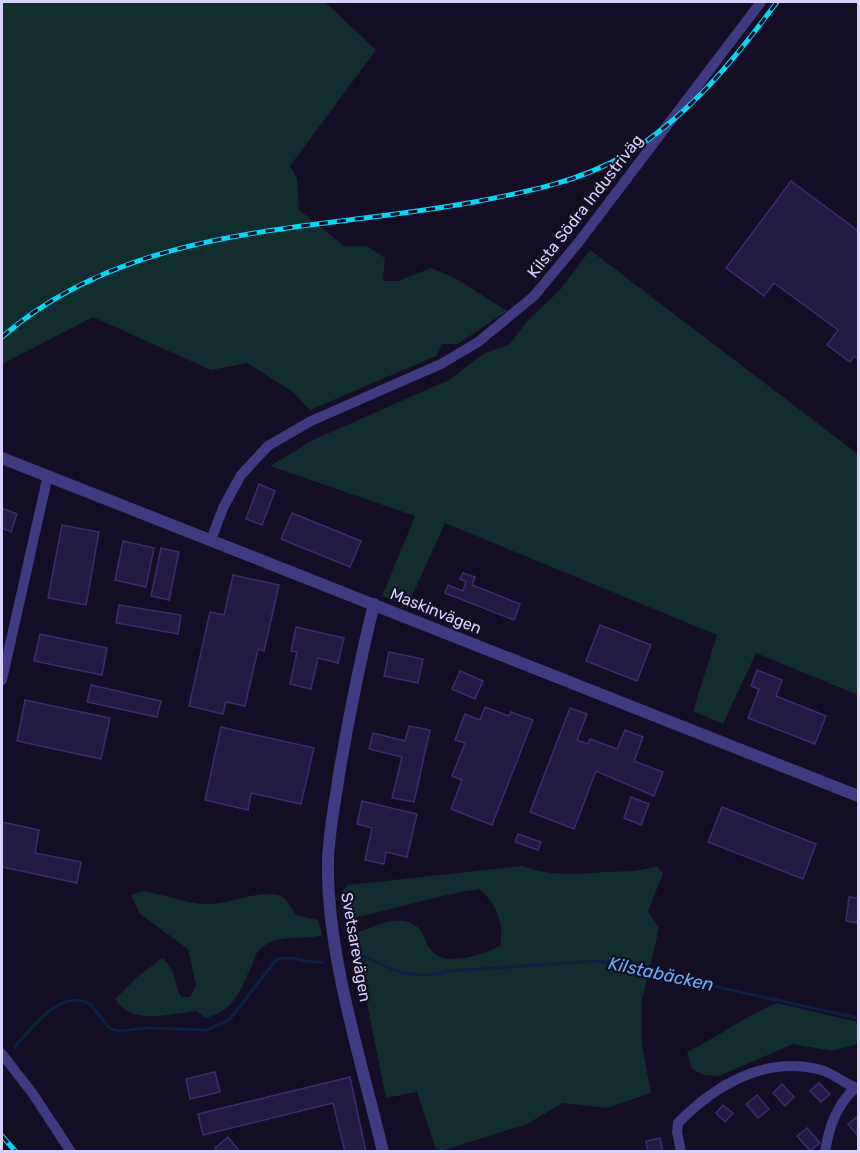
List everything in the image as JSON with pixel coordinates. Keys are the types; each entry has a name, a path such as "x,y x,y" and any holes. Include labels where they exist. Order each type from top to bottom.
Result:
{"street":[{"name":"Kilsta Södra Industriväg","path":"211,540 231,492 242,475 268,446 311,421 441,364 488,335 534,296 578,243 761,2"},
{"name":"Maskinvägen","path":"2,458 858,796"},
{"path":"2,680 48,476"},
{"name":"Svetsarevägen","path":"374,604 346,732 329,840 328,866 332,923 340,969 383,1152"},
{"path":"2,1054 33,1094 71,1152"},
{"path":"681,1152 677,1132 678,1122 711,1093 754,1072 776,1067 819,1069 837,1075 857,1088 841,1101 833,1120 825,1152"}],"green space":[{"path":"2,2 325,2 376,50 290,166 297,178 299,210 344,246 367,246 385,258 383,281 398,281 431,268 455,278 507,311 458,344 442,344 436,356 310,410 293,392 247,363 211,370 93,317 6,362 2,367"},
{"path":"590,250 858,454 858,695 756,653 723,724 693,711 717,635 445,523 407,607 382,596 415,516 270,466 313,440 449,380 483,354 510,344 527,321 560,290"},
{"path":"522,866 544,872 573,874 632,871 657,866 663,874 648,911 659,928 642,1000 642,1045 651,1093 607,1108 563,1103 527,1124 441,1151 436,1149 417,1092 386,1098 353,934 382,924 404,921 418,928 436,955 444,958 464,958 500,946 501,930 498,915 491,901 480,889 346,919 341,908 340,894 348,885"},
{"path":"144,891 203,904 222,903 260,895 278,895 286,900 296,915 318,920 322,935 282,939 260,949 235,998 230,1005 216,1014 206,1018 196,1011 163,1016 131,1013 115,999 137,977 163,958 173,973 181,997 190,997 196,985 188,949 140,914 131,895"},
{"path":"777,1003 858,1022 858,1044 832,1051 793,1044 719,1076 704,1075 692,1069 687,1052"}],"building":[{"path":"791,181 858,231 858,359 854,356 850,362 827,345 838,330 774,283 764,296 726,268"},
{"path":"259,484 275,491 262,525 246,519"},
{"path":"2,508 17,514 11,532 2,528"},
{"path":"292,513 361,541 350,567 281,539"},
{"path":"62,525 99,532 86,605 48,598"},
{"path":"123,541 154,548 146,587 115,580"},
{"path":"161,548 179,552 169,600 151,596"},
{"path":"463,573 475,577 472,585 520,604 514,620 445,593 448,585 463,591 466,582 460,579"},
{"path":"233,575 279,585 264,651 258,649 245,706 226,702 223,714 189,706 210,612 224,615"},
{"path":"119,605 181,615 178,634 116,623"},
{"path":"600,625 651,645 637,681 586,661"},
{"path":"296,627 344,638 338,663 318,658 311,689 290,684 297,652 291,651"},
{"path":"40,634 107,648 102,675 34,661"},
{"path":"389,652 423,659 418,683 384,676"},
{"path":"757,670 782,680 776,696 826,716 815,744 748,718 759,689 751,686"},
{"path":"460,671 483,681 475,699 452,689"},
{"path":"91,685 161,701 157,717 87,702"},
{"path":"25,700 110,718 101,759 17,741"},
{"path":"485,707 509,716 511,712 533,720 492,825 451,809 462,780 452,776 465,743 455,740 465,714 480,720"},
{"path":"570,708 587,714 577,740 588,744 590,739 617,749 625,730 643,737 634,761 663,772 654,796 596,771 574,829 530,812"},
{"path":"409,726 430,730 414,802 392,798 402,757 369,749 373,733 405,741"},
{"path":"221,727 314,748 301,804 251,793 248,810 205,800"},
{"path":"631,797 649,804 641,825 624,818"},
{"path":"362,801 417,814 407,857 386,852 384,864 365,860 372,828 357,824"},
{"path":"722,807 816,844 803,879 708,842"},
{"path":"2,822 39,830 35,853 81,862 77,883 2,867"},
{"path":"518,834 541,842 538,850 515,842"},
{"path":"849,897 858,898 858,923 846,921"},
{"path":"215,1072 220,1092 190,1099 186,1079"},
{"path":"350,1077 366,1152 345,1152 333,1103 203,1135 198,1114"},
{"path":"819,1083 830,1094 821,1102 810,1091"},
{"path":"782,1084 794,1097 785,1106 773,1093"},
{"path":"757,1095 769,1109 758,1118 746,1104"},
{"path":"723,1105 733,1113 725,1122 716,1113"},
{"path":"858,1116 858,1133 857,1135 848,1124"},
{"path":"807,1128 820,1143 810,1151 797,1136"},
{"path":"228,1137 240,1152 217,1152 215,1148"},
{"path":"660,1138 663,1152 648,1152 646,1141"}],"waterway":[{"name":"Kilstabäcken","path":"356,955 391,969 424,975 449,971 600,961 858,1018"},
{"name":"Kilstabäcken","path":"15,1047 48,1012 68,1001 79,1000 90,1004 110,1029 119,1031 147,1028 207,1030 230,1019 276,960 288,958 322,962"}],"railway":[{"path":"2,337 53,300 108,272 166,252 227,238 288,228 474,202 532,190 589,172 625,155 648,140 689,105 727,66 777,2"},
{"path":"2,1136 16,1152"}]}
